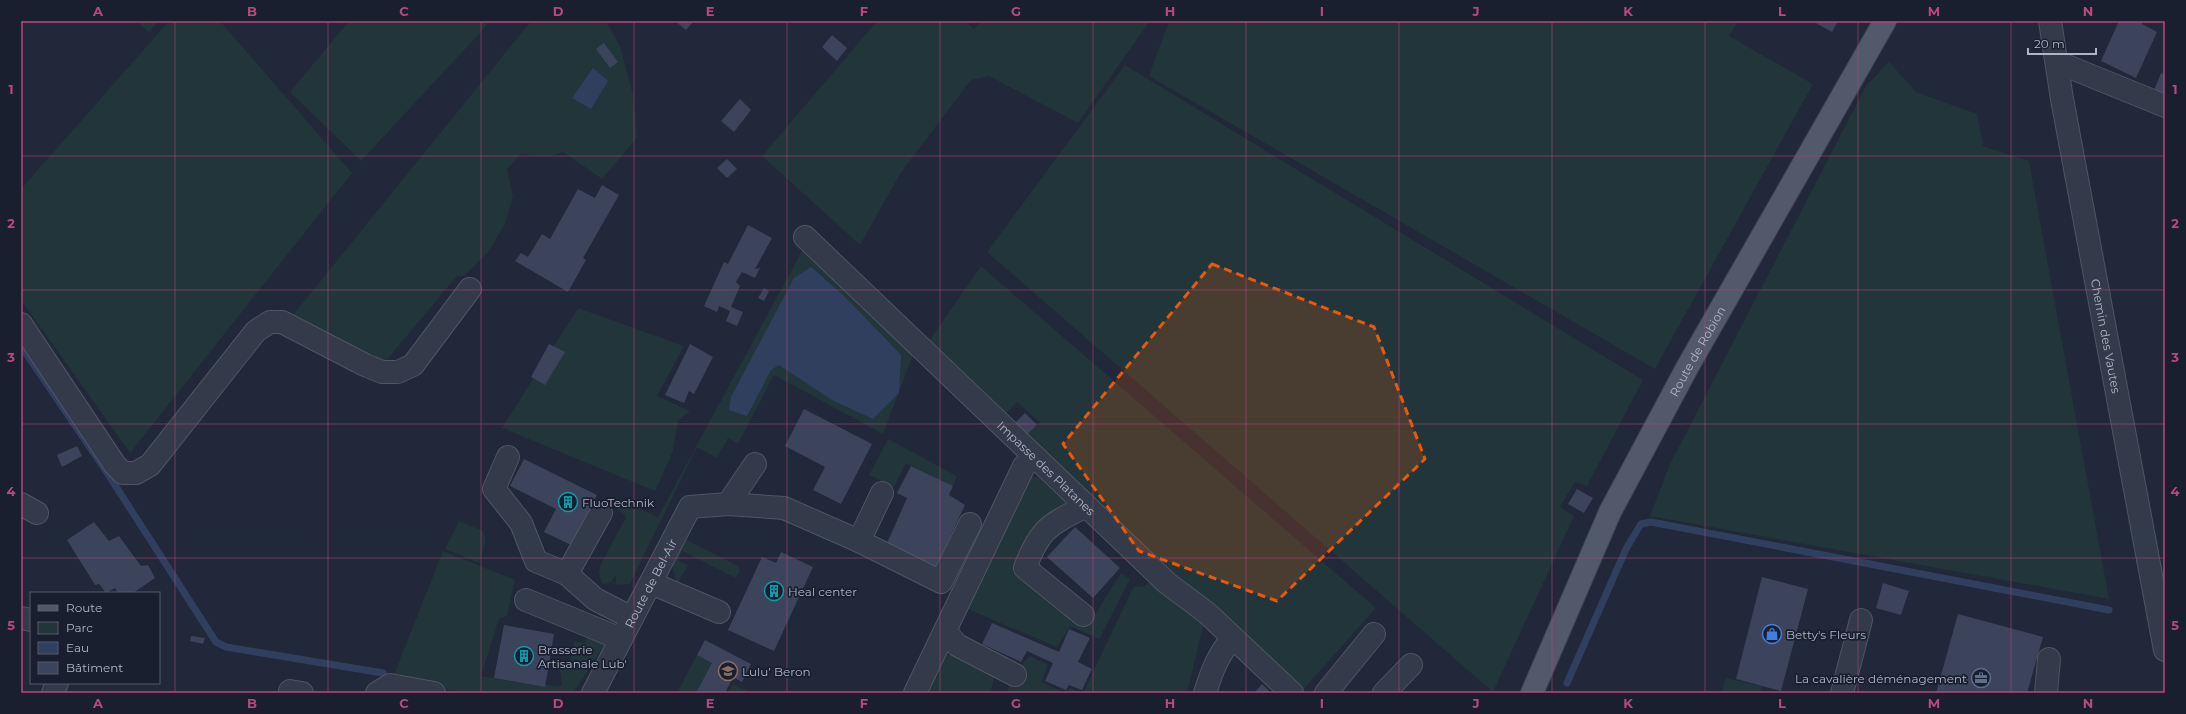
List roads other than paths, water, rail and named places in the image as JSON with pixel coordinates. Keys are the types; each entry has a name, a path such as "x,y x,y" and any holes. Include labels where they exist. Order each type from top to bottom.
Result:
{"main road":[{"name":"Route de Robion","path":"1532,693 1610,512 1700,345 1884,21"}],"street":[{"name":"Chemin des Vautes","path":"2050,21 2063,107 2165,650"},
{"path":"2057,62 2165,106"},
{"name":"Impasse des Platanes","path":"804,237 1167,583 1207,613 1292,693"},
{"path":"21,324 115,465 123,473 136,473 150,464 256,331 270,322 282,322 376,369 398,372 413,365 470,289"},
{"path":"508,457 494,489 521,523 536,561 567,574 595,599 632,618"},
{"path":"915,693 1024,466 1035,457"},
{"path":"755,464 728,504 784,508 859,541 941,582 970,524"},
{"path":"859,541 882,493"},
{"name":"Route de Bel-Air","path":"593,693 690,507 728,504"},
{"path":"1083,615 1025,568 1035,543 1051,524 1086,506"},
{"path":"567,574 601,513"},
{"path":"651,583 719,612"},
{"path":"526,600 621,639"},
{"path":"1842,693 1861,620"},
{"path":"945,631 957,645 1015,675"},
{"path":"1326,693 1374,634"},
{"path":"1205,693 1213,666 1221,650 1233,638"},
{"path":"2046,693 2049,659"},
{"path":"1384,693 1411,665"},
{"path":"377,693 390,685 434,693"}],"water":[{"path":"593,68 608,81 591,109 572,98"},
{"path":"811,267 842,294 901,355 899,393 873,419 832,400 779,365 771,370 747,416 729,410 731,397 794,278"}],"waterway":[{"path":"21,346 106,471 216,642 226,647 383,673"},
{"path":"1567,683 1626,549 1641,524 1651,522 2109,610"}],"place":[{"name":"FluoTechnik","path":"568,502"},
{"name":"Heal center","path":"774,591"},
{"name":"Betty's Fleurs","path":"1772,634"},
{"name":"Brasserie Artisanale Lub'","path":"524,656"},
{"name":"Lulu’ Beron","path":"728,671"},
{"name":"La cavalière déménagement","path":"1981,678"}]}
